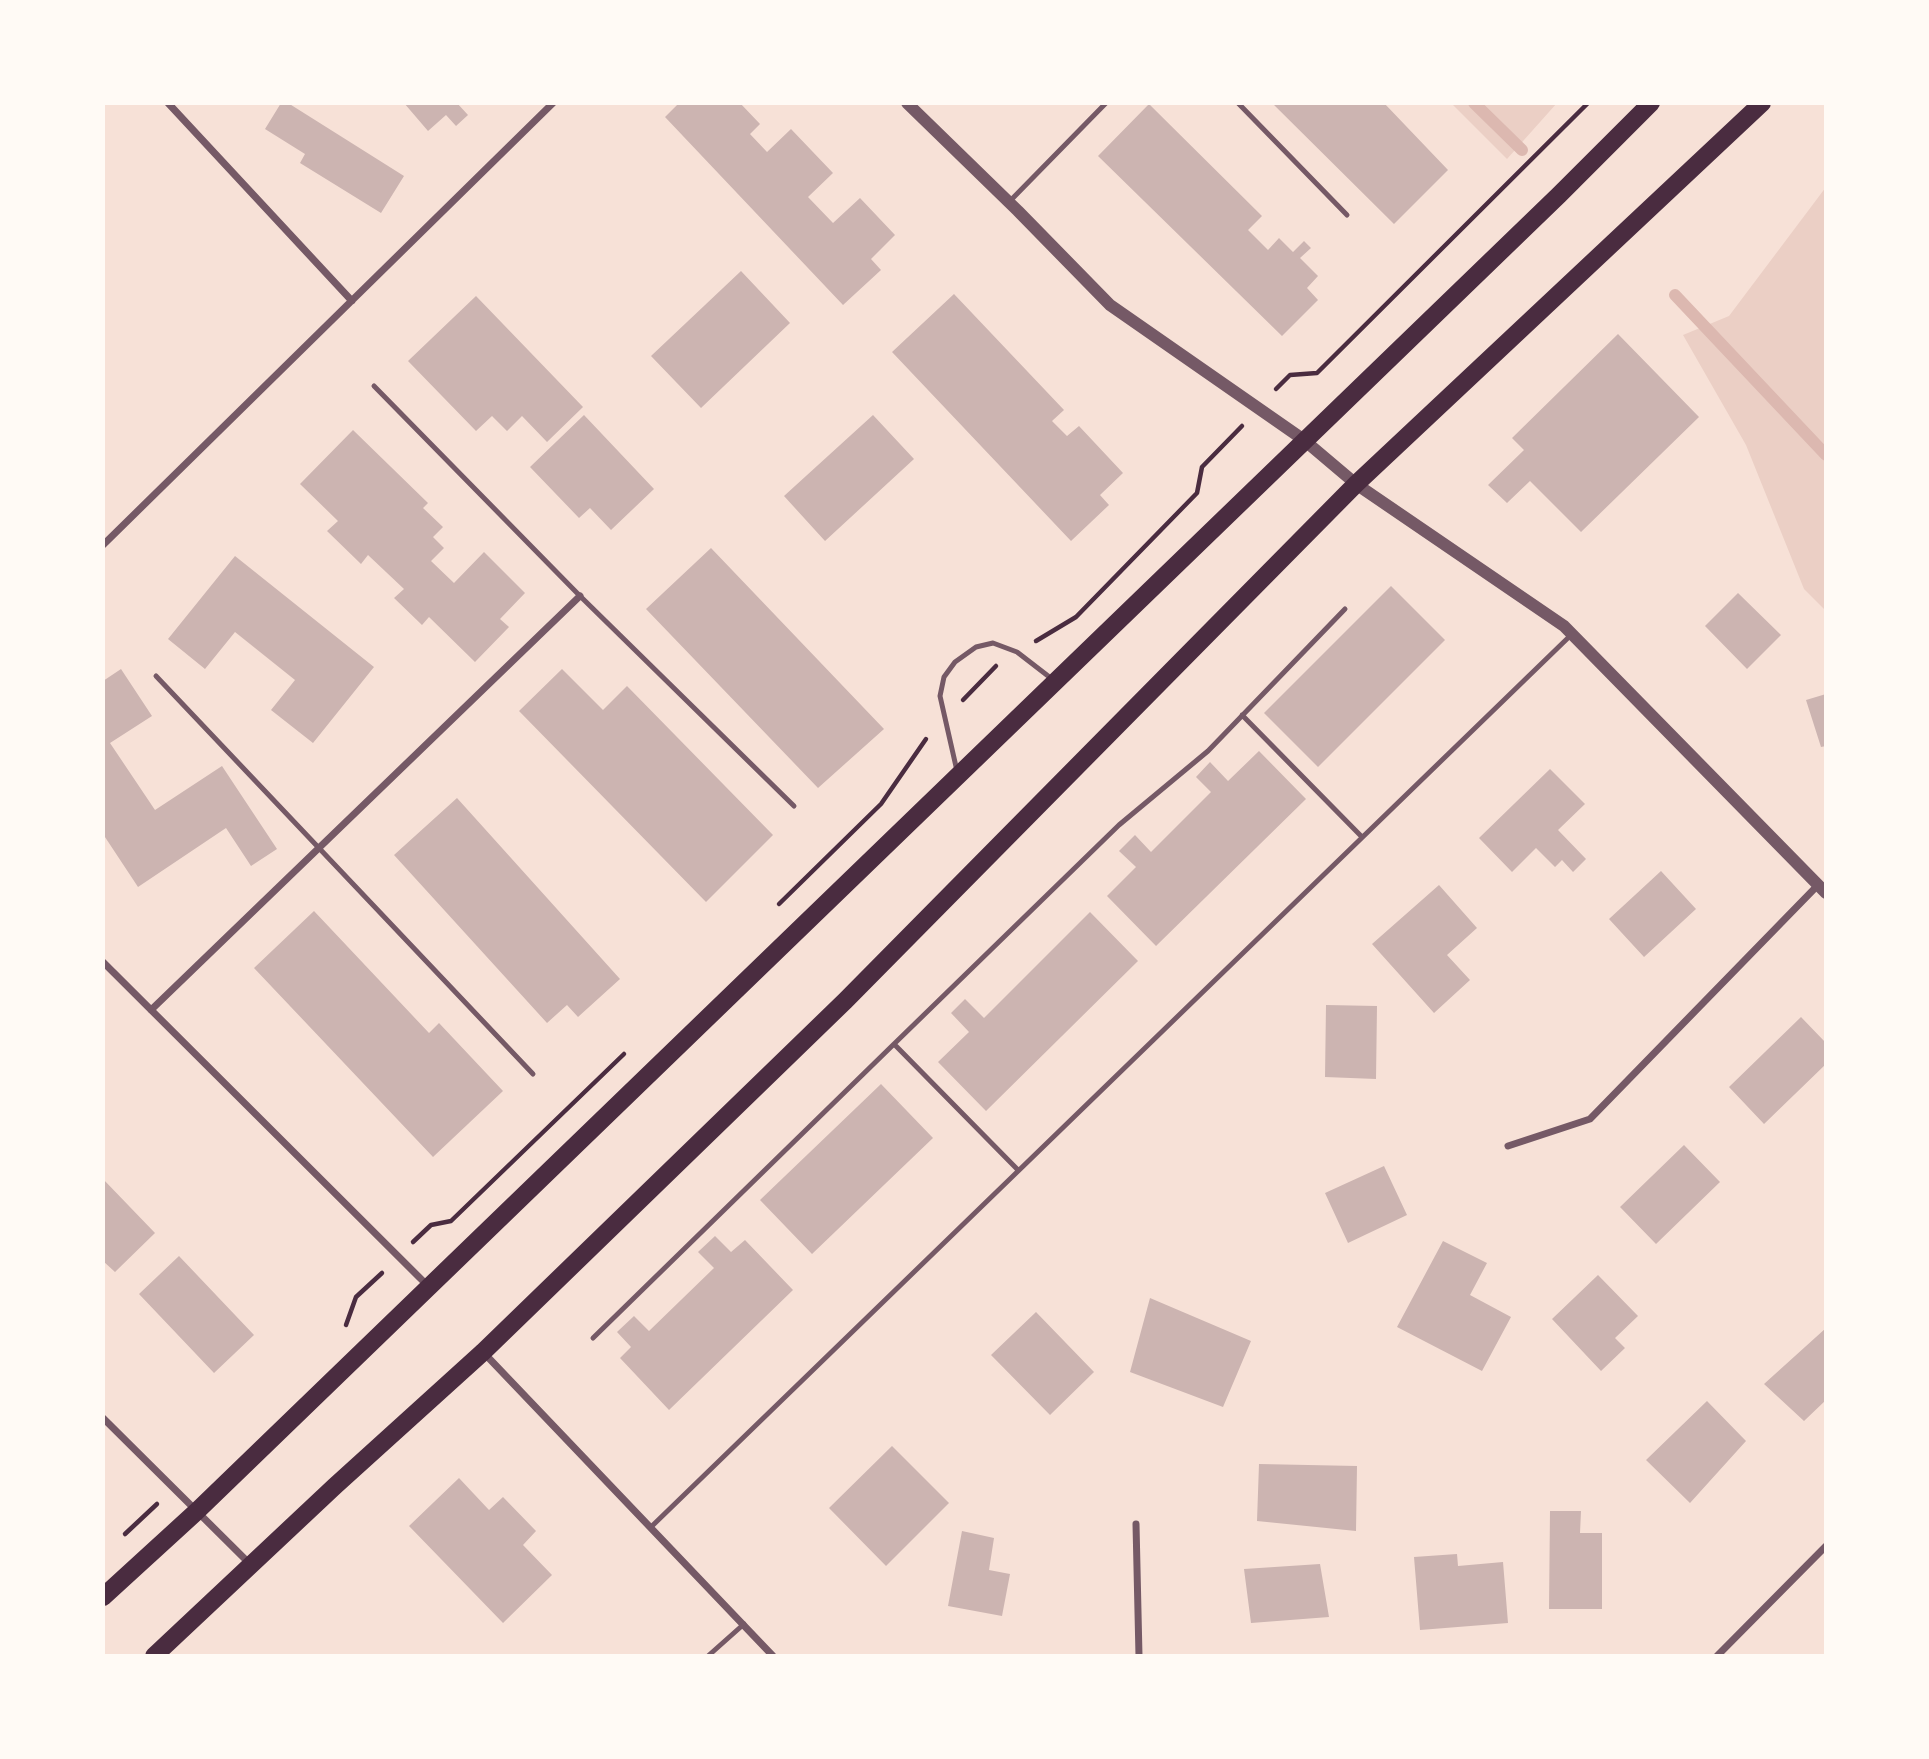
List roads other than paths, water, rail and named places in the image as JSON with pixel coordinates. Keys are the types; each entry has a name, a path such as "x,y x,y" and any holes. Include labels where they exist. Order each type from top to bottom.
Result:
{"main road":[{"path":"103,1597 196,1512 1651,103"},
{"path":"154,1656 483,1352 845,1001 1356,484 1762,103"}],"street":[{"path":"168,103 352,301"},
{"path":"103,545 553,103"},
{"path":"907,103 1110,305 1304,440 1356,484 1564,626 1822,889 1590,1118 1508,1146"},
{"path":"151,1010 580,596"},
{"path":"103,962 428,1287"},
{"path":"483,1352 773,1656"},
{"path":"103,1418 251,1565"},
{"path":"1136,1524 1139,1656"},
{"path":"1717,1656 1826,1546"}],"lane":[{"path":"1009,202 1106,103"},
{"path":"1238,103 1347,215"},
{"path":"374,387 580,596 794,806"},
{"path":"593,1338 1119,825 1208,751 1345,609"},
{"path":"651,1527 1572,634"},
{"path":"958,774 940,696 944,677 955,662 976,647 993,643 1017,652 1055,681"},
{"path":"156,676 533,1074"},
{"path":"1242,715 1362,837"},
{"path":"894,1044 1018,1170"},
{"path":"708,1656 744,1624"}],"waterway":[{"path":"1474,103 1522,150"},
{"path":"1675,295 1826,455"}]}
